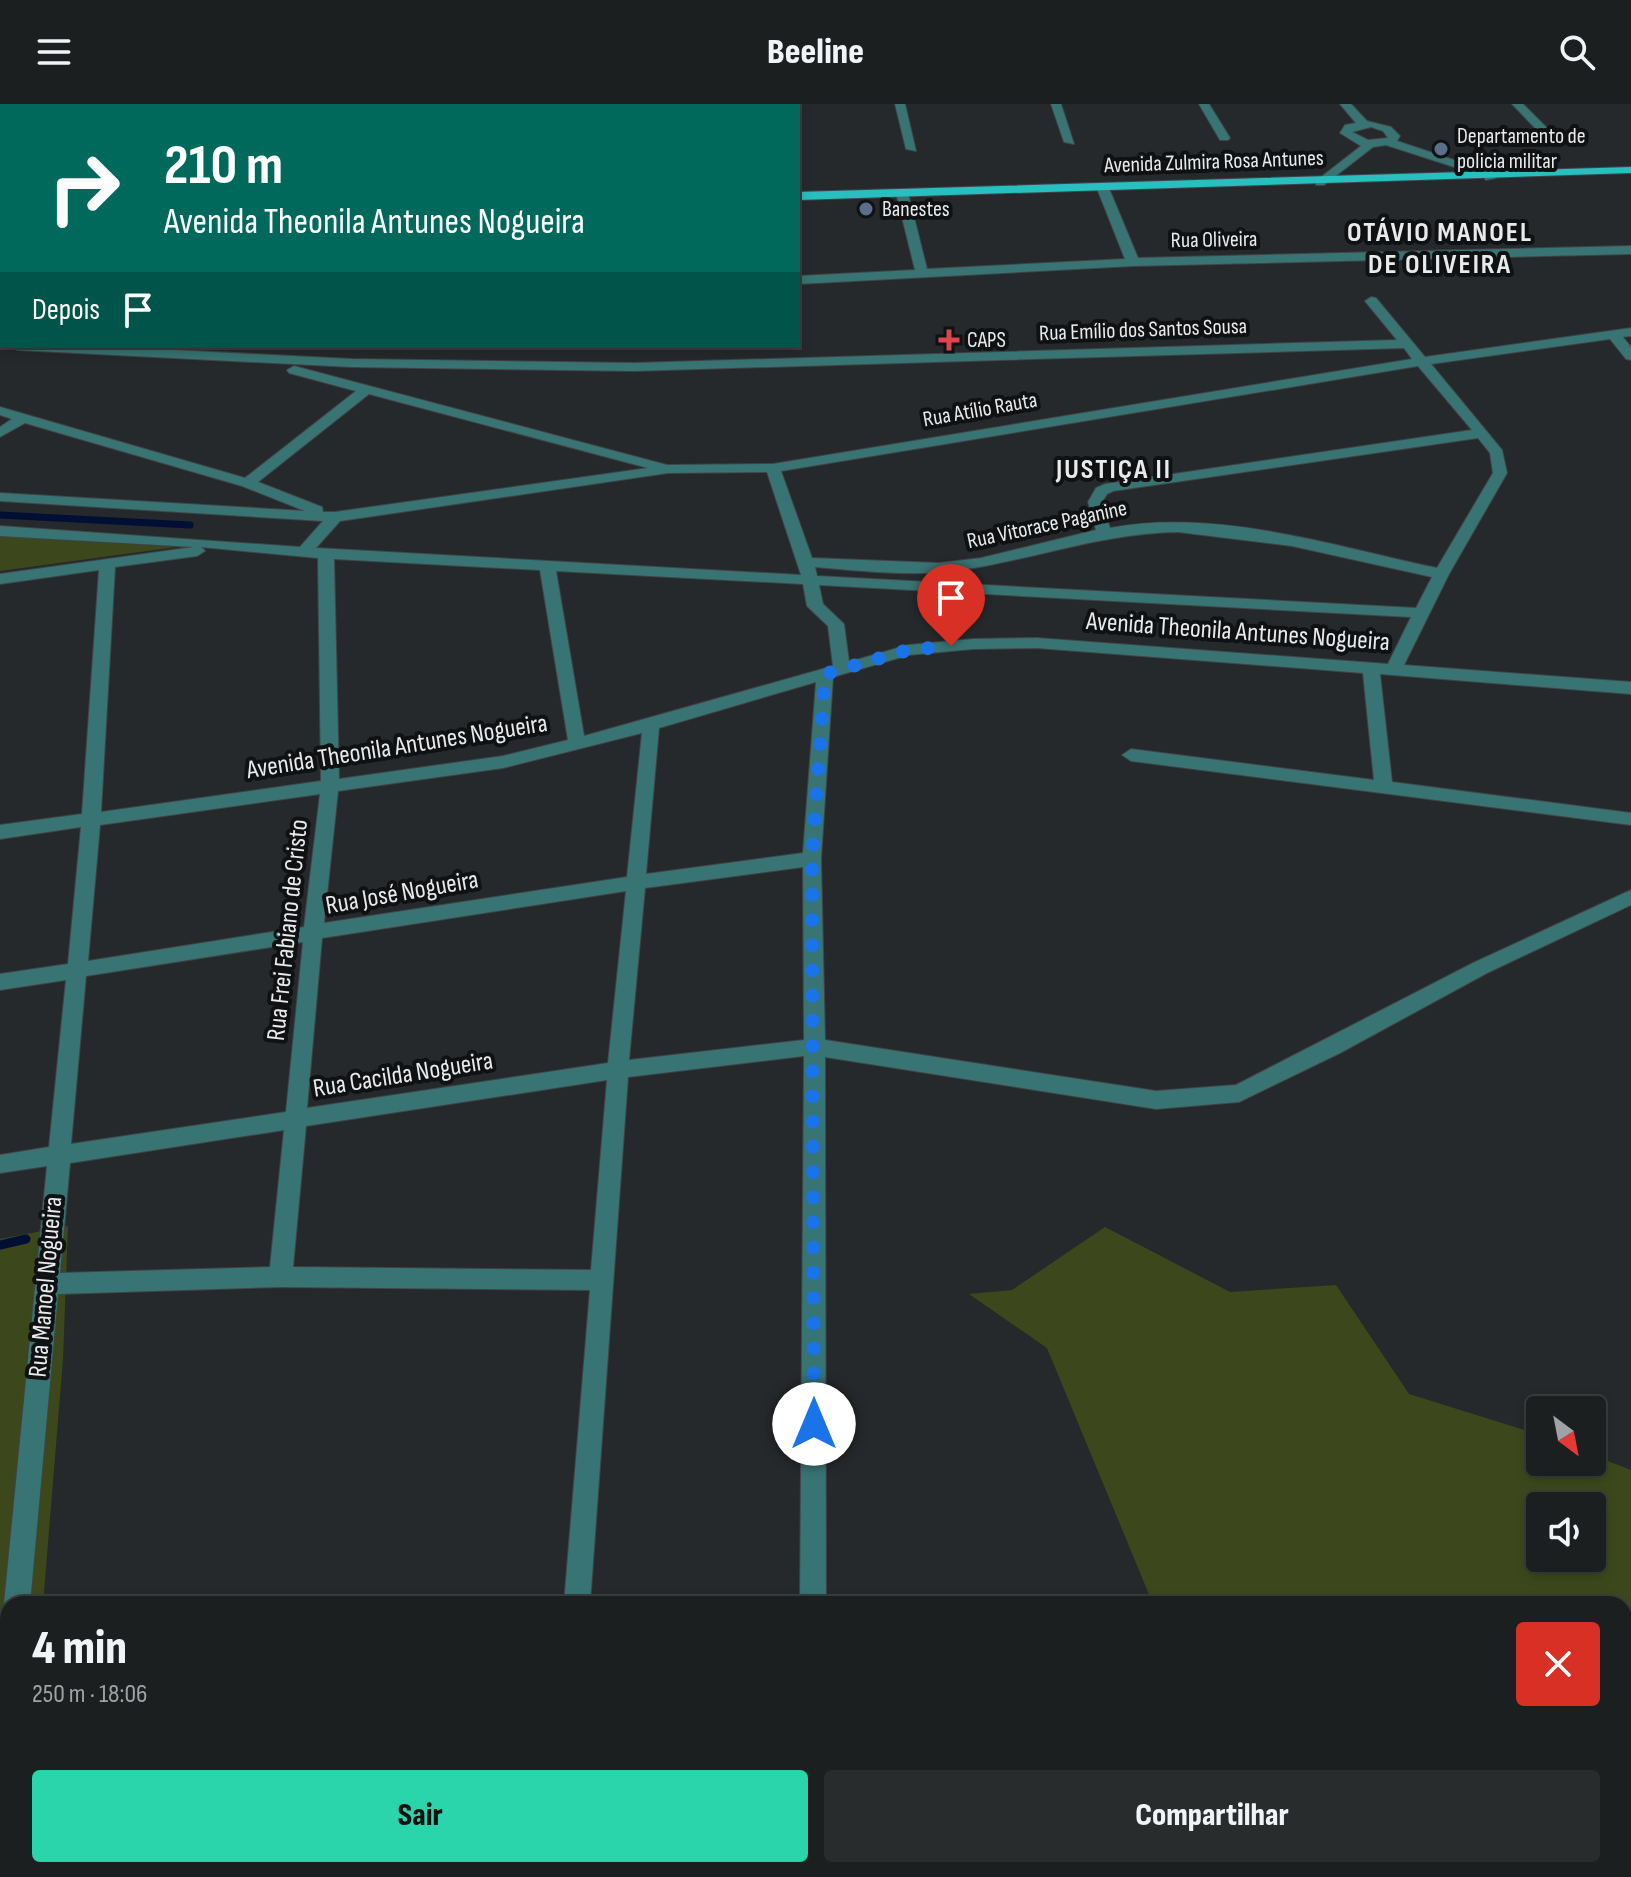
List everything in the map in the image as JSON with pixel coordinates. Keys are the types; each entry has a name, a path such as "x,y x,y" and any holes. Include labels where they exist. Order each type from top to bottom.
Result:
{"main road":[{"name":"Avenida Zulmira Rosa Antunes","path":"800,198 1631,172"}],"street":[{"path":"900,104 912,149"},
{"path":"1056,104 1070,142"},
{"path":"1204,104 1224,138"},
{"path":"1345,104 1363,124"},
{"path":"1517,104 1542,129"},
{"path":"1363,124 1380,126 1392,132 1392,140 1387,142 1370,144 1354,140 1346,133 1349,127 1363,124"},
{"path":"1387,142 1488,176"},
{"path":"1323,181 1370,144"},
{"path":"1103,188 1133,262"},
{"path":"902,195 922,274"},
{"name":"Rua Oliveira","path":"800,280 1133,262 1631,250"},
{"path":"1371,301 1482,433 1497,453 1500,473 1441,574 1393,670"},
{"name":"Rua Atílio Rauta","path":"0,497 335,517 668,469 773,468 1420,362 1631,332"},
{"path":"1614,335 1631,356"},
{"name":"Rua Emílio dos Santos Sousa","path":"53,348 352,363 634,367 1406,344"},
{"path":"338,379 360,348"},
{"path":"235,358 338,379 668,469"},
{"path":"247,483 367,389"},
{"path":"0,411 247,483 335,517 303,553"},
{"path":"0,433 23,418"},
{"path":"1104,533 1095,502 1101,491 1110,487 1482,433"},
{"path":"773,468 808,570 815,606 836,624 834,671 812,859 813,1596"},
{"name":"Rua Vitorace Paganine","path":"808,570 959,566 1104,533 1142,528 1189,528 1246,535 1441,574"},
{"path":"0,531 241,545"},
{"path":"0,579 241,545"},
{"name":"Avenida Theonila Antunes Nogueira","path":"241,545 303,553 547,565 808,570 1422,613"},
{"name":"Rua Frei Fabiano de Cristo","path":"281,1277 330,787 326,554"},
{"name":"Rua Manoel Nogueira","path":"18,1596 91,820 107,564"},
{"path":"547,565 577,743"},
{"name":"Avenida Theonila Antunes Nogueira","path":"0,832 503,762 651,725 908,650 973,644 1037,643 1631,688"},
{"path":"1371,667 1384,787"},
{"path":"578,1596 618,1070 651,725"},
{"path":"1131,755 1631,819"},
{"name":"Rua José Nogueira","path":"0,982 638,880 812,859"},
{"name":"Rua Cacilda Nogueira","path":"0,1164 618,1070 814,1047 1156,1100 1239,1093 1333,1047 1480,968 1631,897"},
{"path":"47,1284 281,1277 604,1280"}],"green space":[{"path":"0,536 176,547 0,571"},
{"path":"68,1226 63,1359 44,1596 0,1596 0,1239"},
{"path":"1105,1227 1230,1292 1336,1285 1409,1394 1526,1431 1526,1476 1606,1476 1606,1460 1631,1470 1631,1596 1150,1596 1047,1348 969,1294 1012,1290"}],"waterway":[{"path":"0,515 190,525"},
{"path":"0,1245 26,1239"}],"place":[{"name":"Departamento de policia militar","path":"1441,149"},
{"name":"Banestes","path":"866,209"},
{"name":"CAPS","path":"949,340"}],"district":[{"name":"OTÁVIO MANOEL DE OLIVEIRA","path":"1440,248"},
{"name":"JUSTIÇA II","path":"1114,469"}],"route":[{"path":"814,1424 816,1155 812,859 825,674 908,650 951,646"}]}
